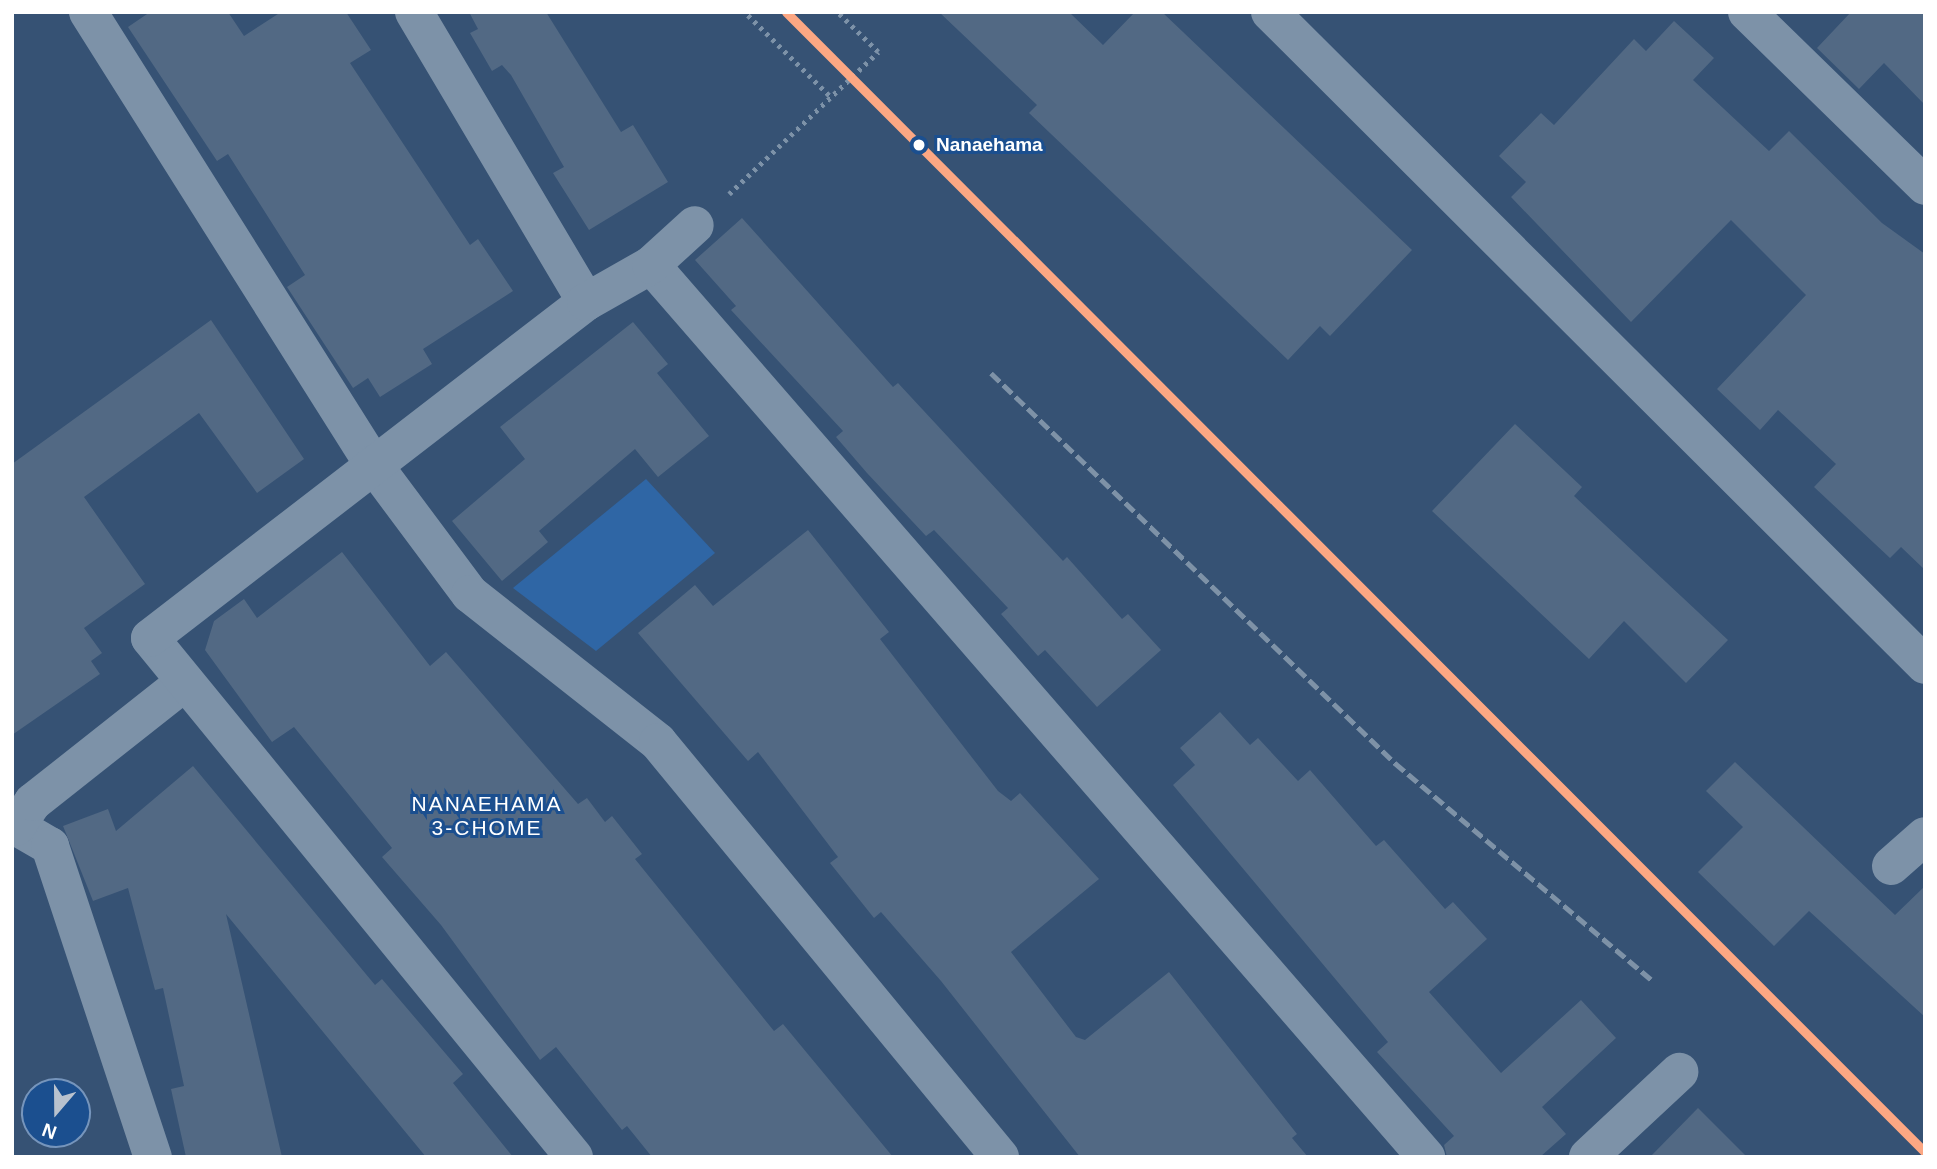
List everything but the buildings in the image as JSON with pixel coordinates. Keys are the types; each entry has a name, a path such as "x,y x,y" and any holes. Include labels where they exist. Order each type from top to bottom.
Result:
{"street":[{"path":"88,12 373,464 470,594 658,742 1000,1157"},
{"path":"414,12 586,302"},
{"path":"1270,12 1925,665"},
{"path":"1747,12 1925,186"},
{"path":"574,1157 150,638 586,302 650,265 695,225"},
{"path":"650,265 1426,1157"},
{"path":"153,1157 50,846 14,826 33,802 185,682"},
{"path":"1891,866 1925,836"},
{"path":"1588,1157 1679,1072"}],"path":[{"path":"748,176 878,52 838,12"},
{"path":"748,15 830,96"}],"shaded area":[{"path":"646,479 715,553 596,651 513,588"}],"railway":[{"path":"991,373 1395,763 1651,979"}],"transit line":[{"path":"786,12 1925,1152"}],"place":[{"name":"Nanaehama","path":"919,145"}],"district":[{"name":"NANAEHAMA 3-CHOME","path":"487,816"}]}
